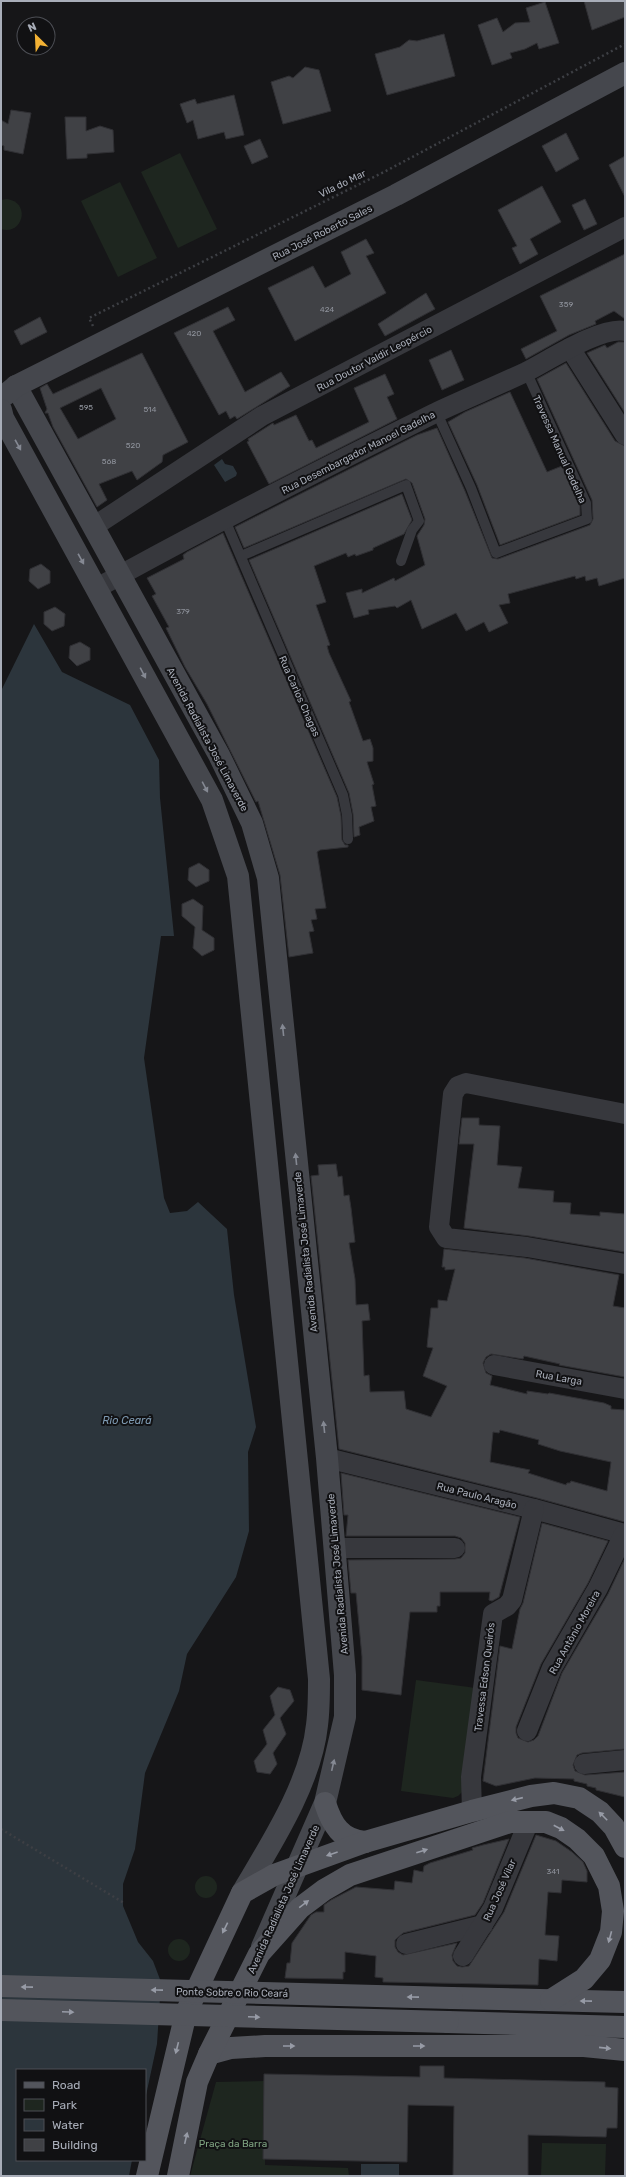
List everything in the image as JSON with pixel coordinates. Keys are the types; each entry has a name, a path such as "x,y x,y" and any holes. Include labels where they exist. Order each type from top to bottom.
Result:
{"main road":[{"name":"Rua José Roberto Sales","path":"16,386 396,195 625,73"},
{"path":"16,386 6,393 1,409 4,418 212,800 238,876 316,1636 319,1679 317,1726 310,1755 298,1789 272,1842 242,1893 186,2013 147,2176"},
{"name":"Avenida Radialista José Limaverde","path":"16,386 219,755 252,823 268,878 302,1225 327,1458 345,1675 345,1717 325,1803 259,1954 209,2054 197,2082 178,2176"},
{"path":"270,1184 298,1182"},
{"path":"275,1226 302,1225"},
{"path":"242,1893 274,1875 365,1842 472,1811 531,1796 554,1793 570,1795 586,1802 600,1812 614,1827 625,1847"},
{"path":"325,1803 328,1814 339,1832 354,1841 365,1842"},
{"path":"259,1954 300,1908 324,1890 350,1875 510,1822 546,1822 561,1828 577,1839 594,1856 609,1886 613,1911 611,1932 600,1960 584,1979 551,2000"},
{"name":"Ponte Sobre o Rio Ceará","path":"1,1986 625,2002"},
{"path":"1,2010 625,2027"},
{"path":"517,2023 584,2046"},
{"path":"209,2054 231,2048 265,2046 584,2046 625,2050"}],"street":[{"name":"Rua Doutor Valdir Leopércio","path":"93,526 262,416 625,227"},
{"name":"Rua Desembargador Manoel Gadelha","path":"97,588 225,520 436,413 526,372 570,348 608,332 625,331"},
{"path":"570,348 625,436"},
{"path":"625,1114 466,1083 458,1086 453,1094 439,1227 446,1238 527,1246 625,1264"},
{"name":"Rua Larga","path":"494,1365 625,1389"},
{"name":"Rua Paulo Aragão","path":"327,1458 534,1508 625,1534"},
{"name":"Travessa Edson Queirós","path":"472,1811 471,1778 493,1614 507,1606 512,1600 534,1508"},
{"name":"Rua Antônio Moreira","path":"527,1731 552,1668 598,1588 625,1534"},
{"path":"334,1548 455,1548"},
{"path":"584,1764 625,1760"},
{"name":"Rua José Vilar","path":"463,1956 492,1908 529,1821"},
{"path":"406,1944 483,1925"}],"lane":[{"name":"Travessa Manual Gadelha","path":"436,413 471,488 496,553 587,519 586,504 526,372"},
{"path":"241,556 405,485 408,486 419,521 412,530 401,561"},
{"name":"Rua Carlos Chagas","path":"225,520 343,795 347,815 348,839"}],"path":[{"name":"Vila do Mar","path":"102,343 89,318 384,172 625,44"},
{"path":"1,1830 124,1903"}],"green space":[{"path":"180,153 217,229 178,248 141,172"},
{"path":"120,182 157,258 118,277 81,201"},
{"path":"7,199 20,206 22,212 19,224 8,230 1,229 1,200"},
{"path":"416,1680 476,1688 464,1790 458,1796 453,1798 401,1791"},
{"path":"206,1876 214,1879 217,1887 214,1895 206,1898 198,1895 195,1887 198,1879"},
{"path":"179,1939 187,1942 190,1950 187,1958 179,1961 171,1958 168,1950 171,1942"},
{"name":"Praça da Barra","path":"265,2081 265,2165 348,2168 349,2176 190,2176 216,2082"},
{"path":"542,2143 606,2144 605,2176 541,2176"}],"water":[{"path":"222,459 225,464 233,466 237,473 236,476 225,482 214,465"},
{"name":"Rio Ceará","path":"34,624 62,672 130,705 159,760 160,798 174,936 161,936 144,1058 164,1198 170,1213 187,1211 198,1202 227,1229 234,1295 256,1427 248,1452 249,1531 236,1577 187,1654 179,1691 145,1773 135,1849 123,1884 123,1906 138,1942 153,1961 161,1982 157,2044 146,2095 146,2069 16,2069 16,2161 132,2161 129,2176 1,2176 1,691"},
{"path":"361,2164 399,2164 399,2176 361,2176"}],"building":[{"path":"584,1 625,1 625,17 592,30"},
{"path":"545,2 559,43 539,49 537,43 525,49 510,53 512,58 492,65 478,25 497,18 503,32 515,23 530,22 526,8"},
{"path":"444,34 455,76 387,95 375,54 400,47 409,40 417,41"},
{"path":"305,67 319,70 331,111 283,124 271,82 289,76 293,78"},
{"path":"234,95 244,135 226,139 224,132 198,139 193,120 187,123 180,104 195,99 197,104"},
{"path":"11,110 31,113 23,154 4,150 4,146 1,145 1,120 8,124"},
{"path":"65,117 86,117 86,131 100,126 113,130 114,152 87,154 87,158 67,159"},
{"path":"566,133 579,159 556,172 542,146"},
{"path":"260,139 268,157 252,164 244,146"},
{"path":"625,156 625,197 609,165"},
{"path":"542,186 561,222 530,239 538,254 520,264 512,248 517,246 498,210"},
{"path":"585,199 597,224 584,230 572,205"},
{"path":"366,239 374,253 366,256 386,293 295,341 268,288 313,266 325,288 351,274 341,252"},
{"path":"625,254 625,319 614,311 595,321 596,324 569,335 526,359 521,349 557,331 540,296"},
{"path":"426,293 435,309 385,336 378,324"},
{"path":"228,307 235,320 213,331 245,392 281,372 290,386 237,419 235,416 230,419 226,411 219,415 174,333"},
{"path":"40,317 47,332 21,345 14,331"},
{"path":"618,342 625,342 625,413 587,353 605,345 607,348"},
{"path":"451,350 464,380 442,390 429,360"},
{"path":"142,353 188,442 163,455 162,462 137,480 132,471 99,484 107,500 97,507 53,427 48,413 45,413 47,409 40,388 47,384 53,394","holes":["101,388 116,419 78,439 60,408"]},
{"path":"566,363 615,441 625,446 625,578 599,586 597,578 586,581 585,576 576,579 575,576 508,594 510,603 499,605 508,623 489,632 484,622 466,631 456,613 422,629 411,600 397,608 395,606 368,610 369,614 354,618 346,593 362,589 362,593 394,578 395,581 425,565 417,536 424,525 425,519 412,483 406,479 244,548 235,527 417,435 437,428 465,491 492,558 498,559 590,525 593,519 592,500 537,379"},
{"path":"385,374 394,394 387,397 397,419 269,484 247,442 249,441 248,439 273,423 274,425 296,415 309,441 312,440 316,448 369,422 354,388"},
{"path":"510,392 547,472 562,466 580,505 580,515 500,545 477,485 448,422 465,412"},
{"path":"402,494 412,520 404,534 373,548 373,550 348,557 346,553 314,566 326,602 316,605 330,645 327,646 329,653 351,701 349,702 363,741 370,739 373,748 373,761 367,762 374,784 372,785 376,806 371,807 374,821 359,827 360,835 354,837 353,814 349,793 249,560"},
{"path":"223,533 337,797 341,816 342,840 345,845 348,845 348,847 320,850 317,852 326,908 315,909 317,919 311,920 314,931 309,932 313,953 289,957 280,875 258,801 256,802 207,704 185,667 166,628 169,627 152,596 156,594 147,578 184,559 183,555 187,552"},
{"path":"41,564 50,571 50,583 38,589 29,581 30,569"},
{"path":"55,607 65,614 64,626 52,631 44,624 44,612"},
{"path":"80,642 90,648 90,660 77,666 69,658 70,646"},
{"path":"199,863 209,870 209,881 196,887 188,880 189,868"},
{"path":"193,899 203,906 202,930 214,938 214,950 202,956 193,948 195,927 182,916 182,904"},
{"path":"462,1118 479,1118 479,1125 500,1126 497,1165 522,1167 518,1188 554,1191 553,1202 571,1203 570,1214 600,1216 600,1212 625,1214 625,1252 529,1236 464,1228 474,1144 459,1144"},
{"path":"336,1164 338,1177 342,1176 344,1196 349,1195 355,1242 349,1243 355,1279 356,1305 368,1304 370,1320 362,1321 364,1376 369,1375 370,1392 404,1391 406,1409 431,1417 447,1386 423,1376 433,1348 427,1347 431,1308 438,1308 438,1300 447,1301 455,1269 445,1270 445,1267 442,1267 444,1249 525,1258 619,1275 613,1306 625,1308 625,1377 559,1365 560,1364 524,1356 523,1359 491,1354 486,1357 483,1363 486,1373 492,1376 490,1385 527,1394 527,1391 549,1393 604,1403 611,1406 611,1409 625,1410 625,1522 537,1498 339,1449 311,1176 319,1175 318,1165","holes":["500,1430 539,1440 538,1444 560,1451 611,1462 607,1491 571,1481 566,1485 528,1473 530,1470 490,1462 493,1432 499,1433"]},
{"path":"341,1473 520,1517 499,1597 492,1601 489,1600 490,1592 440,1592 440,1606 437,1606 437,1612 410,1612 401,1695 362,1690 362,1657 356,1593 351,1593 348,1560 455,1559 461,1558 465,1553 465,1543 461,1538 455,1536 346,1536 348,1515 344,1515"},
{"path":"542,1523 608,1541 588,1583 541,1664 516,1727 516,1733 518,1738 528,1742 534,1740 538,1736 562,1673 608,1594 625,1558 625,1749 582,1753 577,1755 573,1765 575,1771 585,1775 625,1772 625,1797 596,1790 596,1788 587,1786 587,1784 574,1781 574,1779 535,1778 496,1786 483,1781 500,1646 512,1649 520,1609 523,1603"},
{"path":"278,1687 290,1690 294,1701 280,1718 286,1734 273,1753 277,1764 270,1774 257,1772 254,1761 267,1744 263,1730 275,1715 270,1696"},
{"path":"536,1835 556,1841 572,1852 583,1862 587,1871 587,1882 562,1880 561,1893 548,1892 545,1935 559,1936 557,1961 539,1959 538,1985 383,1982 383,1978 375,1977 376,1956 345,1952 345,1972 343,1972 343,1979 285,1978 287,1963 290,1963 292,1943 311,1915 316,1912 324,1912 324,1905 331,1900 356,1887 394,1890 395,1881 412,1883 414,1870 423,1872 424,1866 430,1863 473,1850 472,1848 509,1839 483,1903 475,1915 403,1933 395,1940 395,1947 398,1952 403,1955 457,1943 452,1955 453,1961 457,1966 469,1966 504,1912"},
{"path":"420,2066 444,2066 444,2078 605,2082 605,2087 618,2088 617,2128 607,2128 606,2137 528,2135 528,2176 453,2176 454,2106 408,2105 407,2162 263,2159 264,2074 420,2077"}]}
